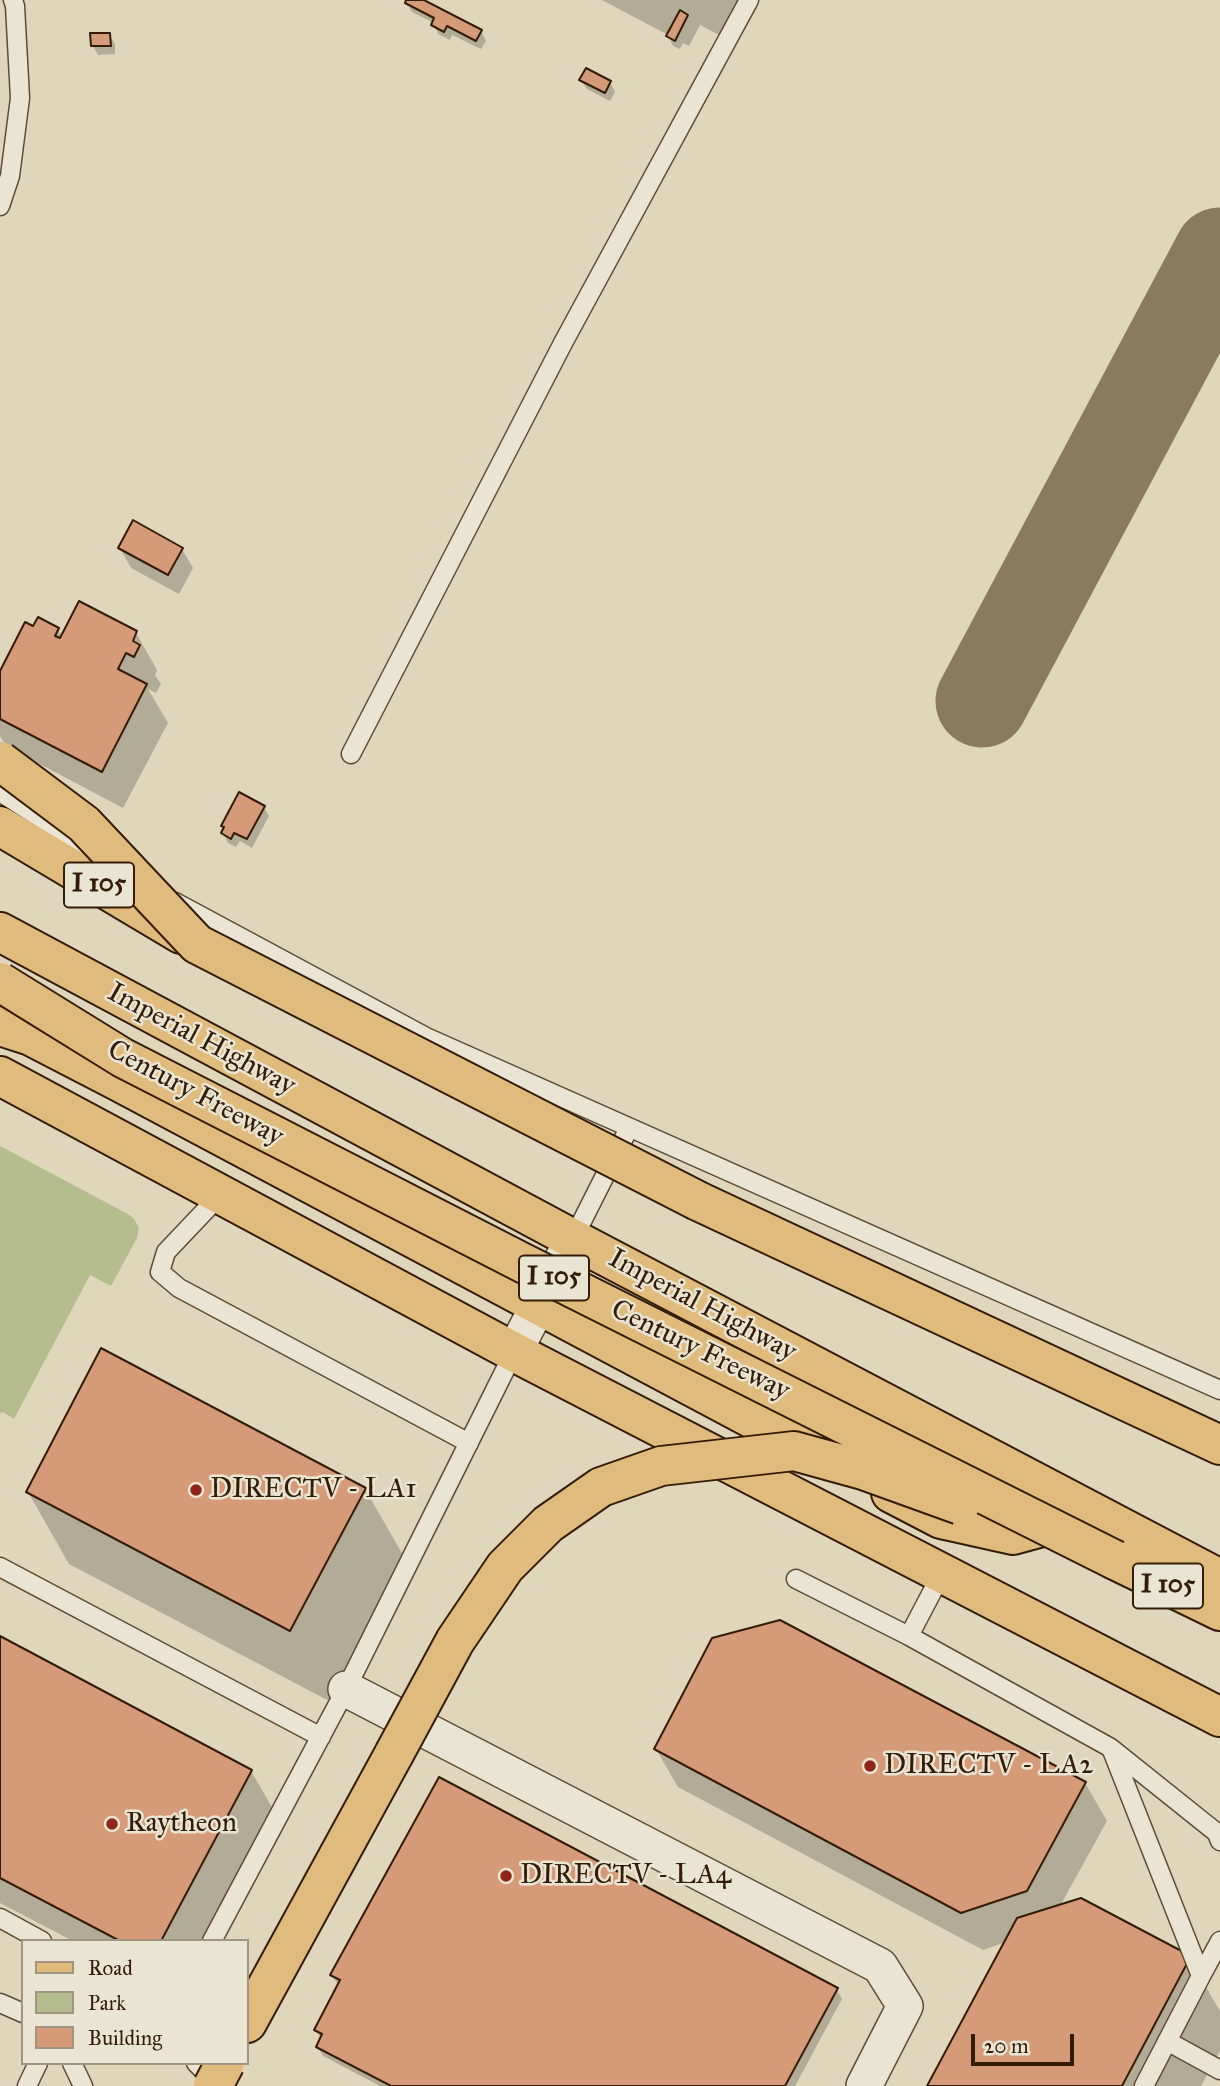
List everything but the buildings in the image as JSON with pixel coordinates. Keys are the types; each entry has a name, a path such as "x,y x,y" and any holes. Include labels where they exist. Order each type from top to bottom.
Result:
{"main road":[{"path":"0,761 83,824 197,944"},
{"name":"I 105","path":"0,826 197,944 698,1201 1220,1445"},
{"name":"Imperial Highway","path":"0,932 573,1239 1220,1579"},
{"name":"Century Freeway","path":"0,982 123,1058 511,1257 1220,1611"},
{"path":"0,992 123,1058"},
{"path":"0,1026 31,1037 118,1081 941,1519 1013,1535 1057,1523 1085,1508"},
{"path":"0,1076 514,1352 1220,1717"},
{"path":"248,2021 455,1641 505,1567 548,1524 601,1487 661,1465 794,1451 863,1470 1115,1560"},
{"path":"212,2086 224,2065"}],"street":[{"path":"514,1352 573,1239"},
{"path":"346,1689 880,1966 905,2006 864,2086"}],"lane":[{"path":"0,206 10,176 20,98 13,0"},
{"path":"351,754 563,343 749,0"},
{"path":"0,792 208,920 426,1037 1220,1390"},
{"path":"573,1239 629,1128"},
{"path":"220,1195 166,1252 160,1272 179,1288 469,1443"},
{"path":"213,1939 346,1689 514,1352"},
{"path":"0,1567 321,1737"},
{"path":"909,1636 942,1573"},
{"path":"796,1579 909,1636 1111,1748 1217,1833 1220,1841"},
{"path":"1111,1748 1201,1976"},
{"path":"0,1918 38,1939"},
{"path":"1144,2086 1220,1941"},
{"path":"0,2003 21,2012"},
{"path":"1167,2041 1220,2070"},
{"path":"27,2086 37,2065"},
{"path":"73,2065 83,2086"},
{"path":"198,2065 220,2086"}],"green space":[{"path":"0,1146 128,1214 139,1228 137,1238 111,1286 90,1275 14,1419 3,1412 0,1413"}],"taxiway":[{"path":"982,701 1220,254"}],"place":[{"name":"DIRECTV - LA1","path":"196,1490"},
{"name":"DIRECTV - LA2","path":"870,1766"},
{"name":"Raytheon","path":"112,1824"},
{"name":"DIRECTV - LA4","path":"506,1876"}]}
